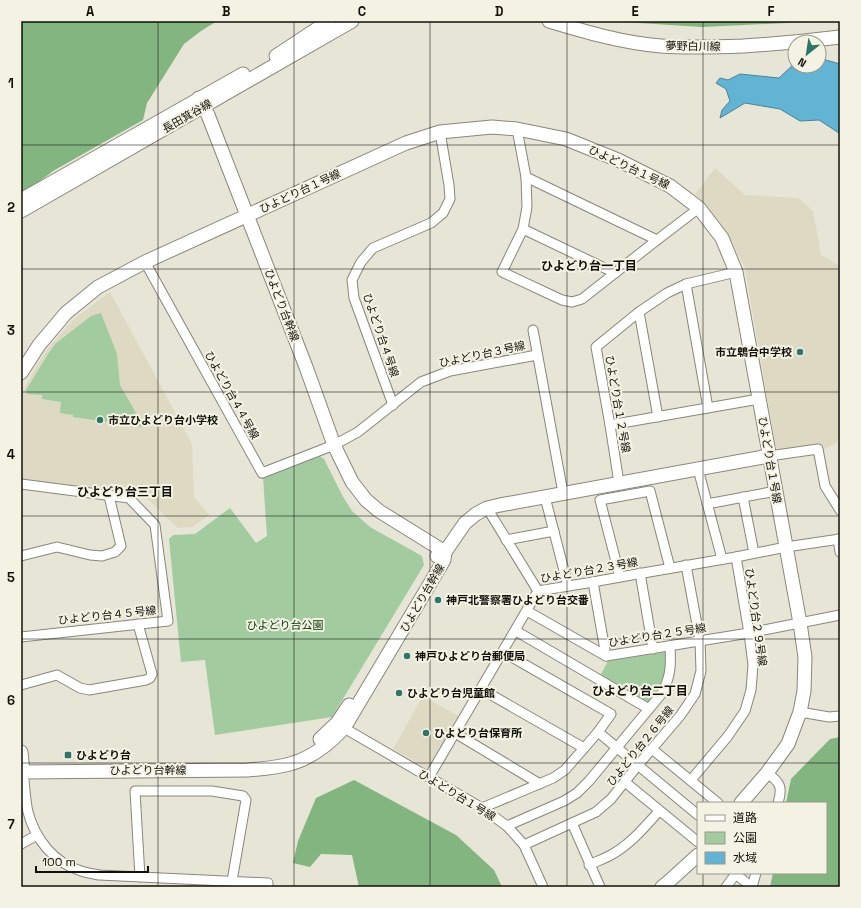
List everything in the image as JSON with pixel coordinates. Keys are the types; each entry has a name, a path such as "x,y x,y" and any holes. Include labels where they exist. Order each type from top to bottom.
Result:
{"street":[{"path":"276,56 329,21"},
{"name":"長田箕谷線","path":"21,211 276,56 339,21"},
{"name":"長田箕谷線","path":"21,200 198,104 217,99 352,21"},
{"name":"夢野白川線","path":"549,21 623,41 661,46 711,48 840,37"},
{"name":"夢野白川線","path":"580,21 625,32 664,38 686,39 754,37 840,28"},
{"name":"ひよどり台幹線","path":"198,104 208,115 243,217 306,366 330,446 352,482 366,500 442,556"},
{"name":"ひよどり台１号線","path":"21,373 39,345 66,313 98,287 145,262 406,143 440,132 492,127 517,129 566,139 618,160 670,186 699,208 722,238 736,272 805,657 804,691 800,712 788,744 767,773 742,802"},
{"path":"517,129 526,177 527,207 523,229 502,272 562,300 572,302 582,299 699,208"},
{"name":"ひよどり台４号線","path":"393,405 354,298 352,280 361,262 373,248 431,223 443,214 450,199 440,132"},
{"path":"526,177 657,240"},
{"path":"523,229 615,273"},
{"name":"ひよどり台４４号線","path":"145,262 262,473 330,446"},
{"name":"ひよどり台１２号線","path":"619,483 596,347 639,312 667,293 686,284 736,272"},
{"path":"686,284 708,408"},
{"path":"639,312 658,417"},
{"path":"533,330 563,493"},
{"name":"ひよどり台３号線","path":"330,446 358,432 421,382 450,371 537,355"},
{"path":"610,425 759,399"},
{"path":"442,556 465,523 476,514 487,508 769,456 818,449 825,486 840,510"},
{"path":"698,469 722,559"},
{"name":"ひよどり台４５号線","path":"21,484 130,498 155,525 168,621 21,637"},
{"path":"620,577 600,500 650,491 670,568"},
{"path":"707,504 776,491"},
{"path":"21,556 57,547 90,555 102,556 115,552 121,546 109,496"},
{"path":"545,497 568,586"},
{"path":"743,497 754,553"},
{"path":"487,508 538,591"},
{"path":"506,540 554,531"},
{"path":"839,539 840,552"},
{"name":"ひよどり台２３号線","path":"429,778 538,591 839,539"},
{"name":"ひよどり台幹線","path":"22,765 247,770 270,768 293,763 307,757 329,743 344,728 442,556"},
{"name":"ひよどり台幹線","path":"22,765 270,760 291,755 303,750 324,736 337,723 345,712 442,556"},
{"name":"ひよどり台２９号線","path":"691,780 728,736 745,711 750,690 753,665 736,557"},
{"name":"ひよどり台２６号線","path":"524,845 596,812 611,799 680,716 695,694 701,671 700,641 686,565"},
{"path":"640,574 653,649"},
{"path":"593,582 606,656"},
{"name":"ひよどり台２５号線","path":"528,610 606,656 749,633 840,616"},
{"path":"21,684 56,675 80,688 89,690 150,678 152,674 138,624"},
{"path":"516,631 649,709"},
{"path":"507,826 564,801 577,793 589,782 663,692 669,679 671,664 670,646"},
{"path":"482,808 540,784 565,770 598,732 611,714 503,652"},
{"path":"481,689 584,748"},
{"path":"800,712 829,717 840,716"},
{"name":"ひよどり台１号線","path":"344,728 482,808 507,826 524,845 543,887"},
{"path":"598,732 697,814"},
{"path":"455,733 540,784"},
{"path":"652,749 717,802"},
{"path":"22,765 25,812 37,836 45,847 58,859 69,866 81,871 100,875 144,881 206,884 232,881 268,883 268,887"},
{"path":"767,773 777,780 781,789 778,802"},
{"path":"625,782 697,841"},
{"path":"144,881 135,791 212,791 243,796 246,800 232,881"},
{"path":"589,865 608,857 625,846 659,811"},
{"path":"572,823 589,865 600,887"},
{"path":"21,844 37,836"},
{"path":"662,887 672,880 697,856"},
{"path":"726,887 734,874 752,887 756,874"}],"shaded area":[{"name":"市立鵯台中学校","path":"715,168 745,195 798,198 813,211 821,255 840,266 840,436 836,443 823,450 820,444 781,451 776,448 745,268 728,234 704,203 695,194"},
{"name":"市立ひよどり台小学校","path":"110,292 192,444 194,497 209,515 193,527 178,528 141,493 130,495 21,480 21,396 29,379 47,349 75,318"},
{"name":"ひよどり台保育所","path":"423,696 460,717 431,767 426,768 393,749"}],"green space":[{"path":"21,21 217,21 184,44 147,103 143,120 53,171 21,193"},
{"path":"619,21 829,21 702,27"},
{"path":"101,313 117,354 120,385 144,427 73,417 73,415 60,413 61,402 42,399 42,395 27,394 26,390 55,344 91,316"},
{"name":"ひよどり台公園","path":"318,455 324,459 342,495 352,511 370,527 422,556 424,565 332,717 215,735 205,660 181,662 169,539 173,535 195,534 230,508 256,543 267,536 263,477"},
{"path":"667,652 667,664 660,691 649,706 600,676 608,661"},
{"path":"840,737 840,887 770,887 773,874 827,874 827,802 786,802 791,779 830,739"},
{"path":"354,780 456,835 494,870 502,887 359,887 352,855 321,854 310,867 293,863 298,841 316,798"}],"water":[{"path":"827,60 840,64 840,132 839,133 819,120 800,121 780,109 745,103 720,118 722,110 730,101 726,89 716,83 720,78 728,80 740,74 779,78 787,70 787,74 827,74"}],"place":[{"name":"市立鵯台中学校","path":"800,352"},
{"name":"市立ひよどり台小学校","path":"100,420"},
{"name":"神戸北警察署ひよどり台交番","path":"438,600"},
{"name":"神戸ひよどり台郵便局","path":"407,656"},
{"name":"ひよどり台児童館","path":"399,693"},
{"name":"ひよどり台保育所","path":"426,733"},
{"name":"ひよどり台","path":"68,755"}],"district":[{"name":"ひよどり台一丁目","path":"589,266"},
{"name":"ひよどり台三丁目","path":"125,492"},
{"name":"ひよどり台二丁目","path":"640,691"}]}
